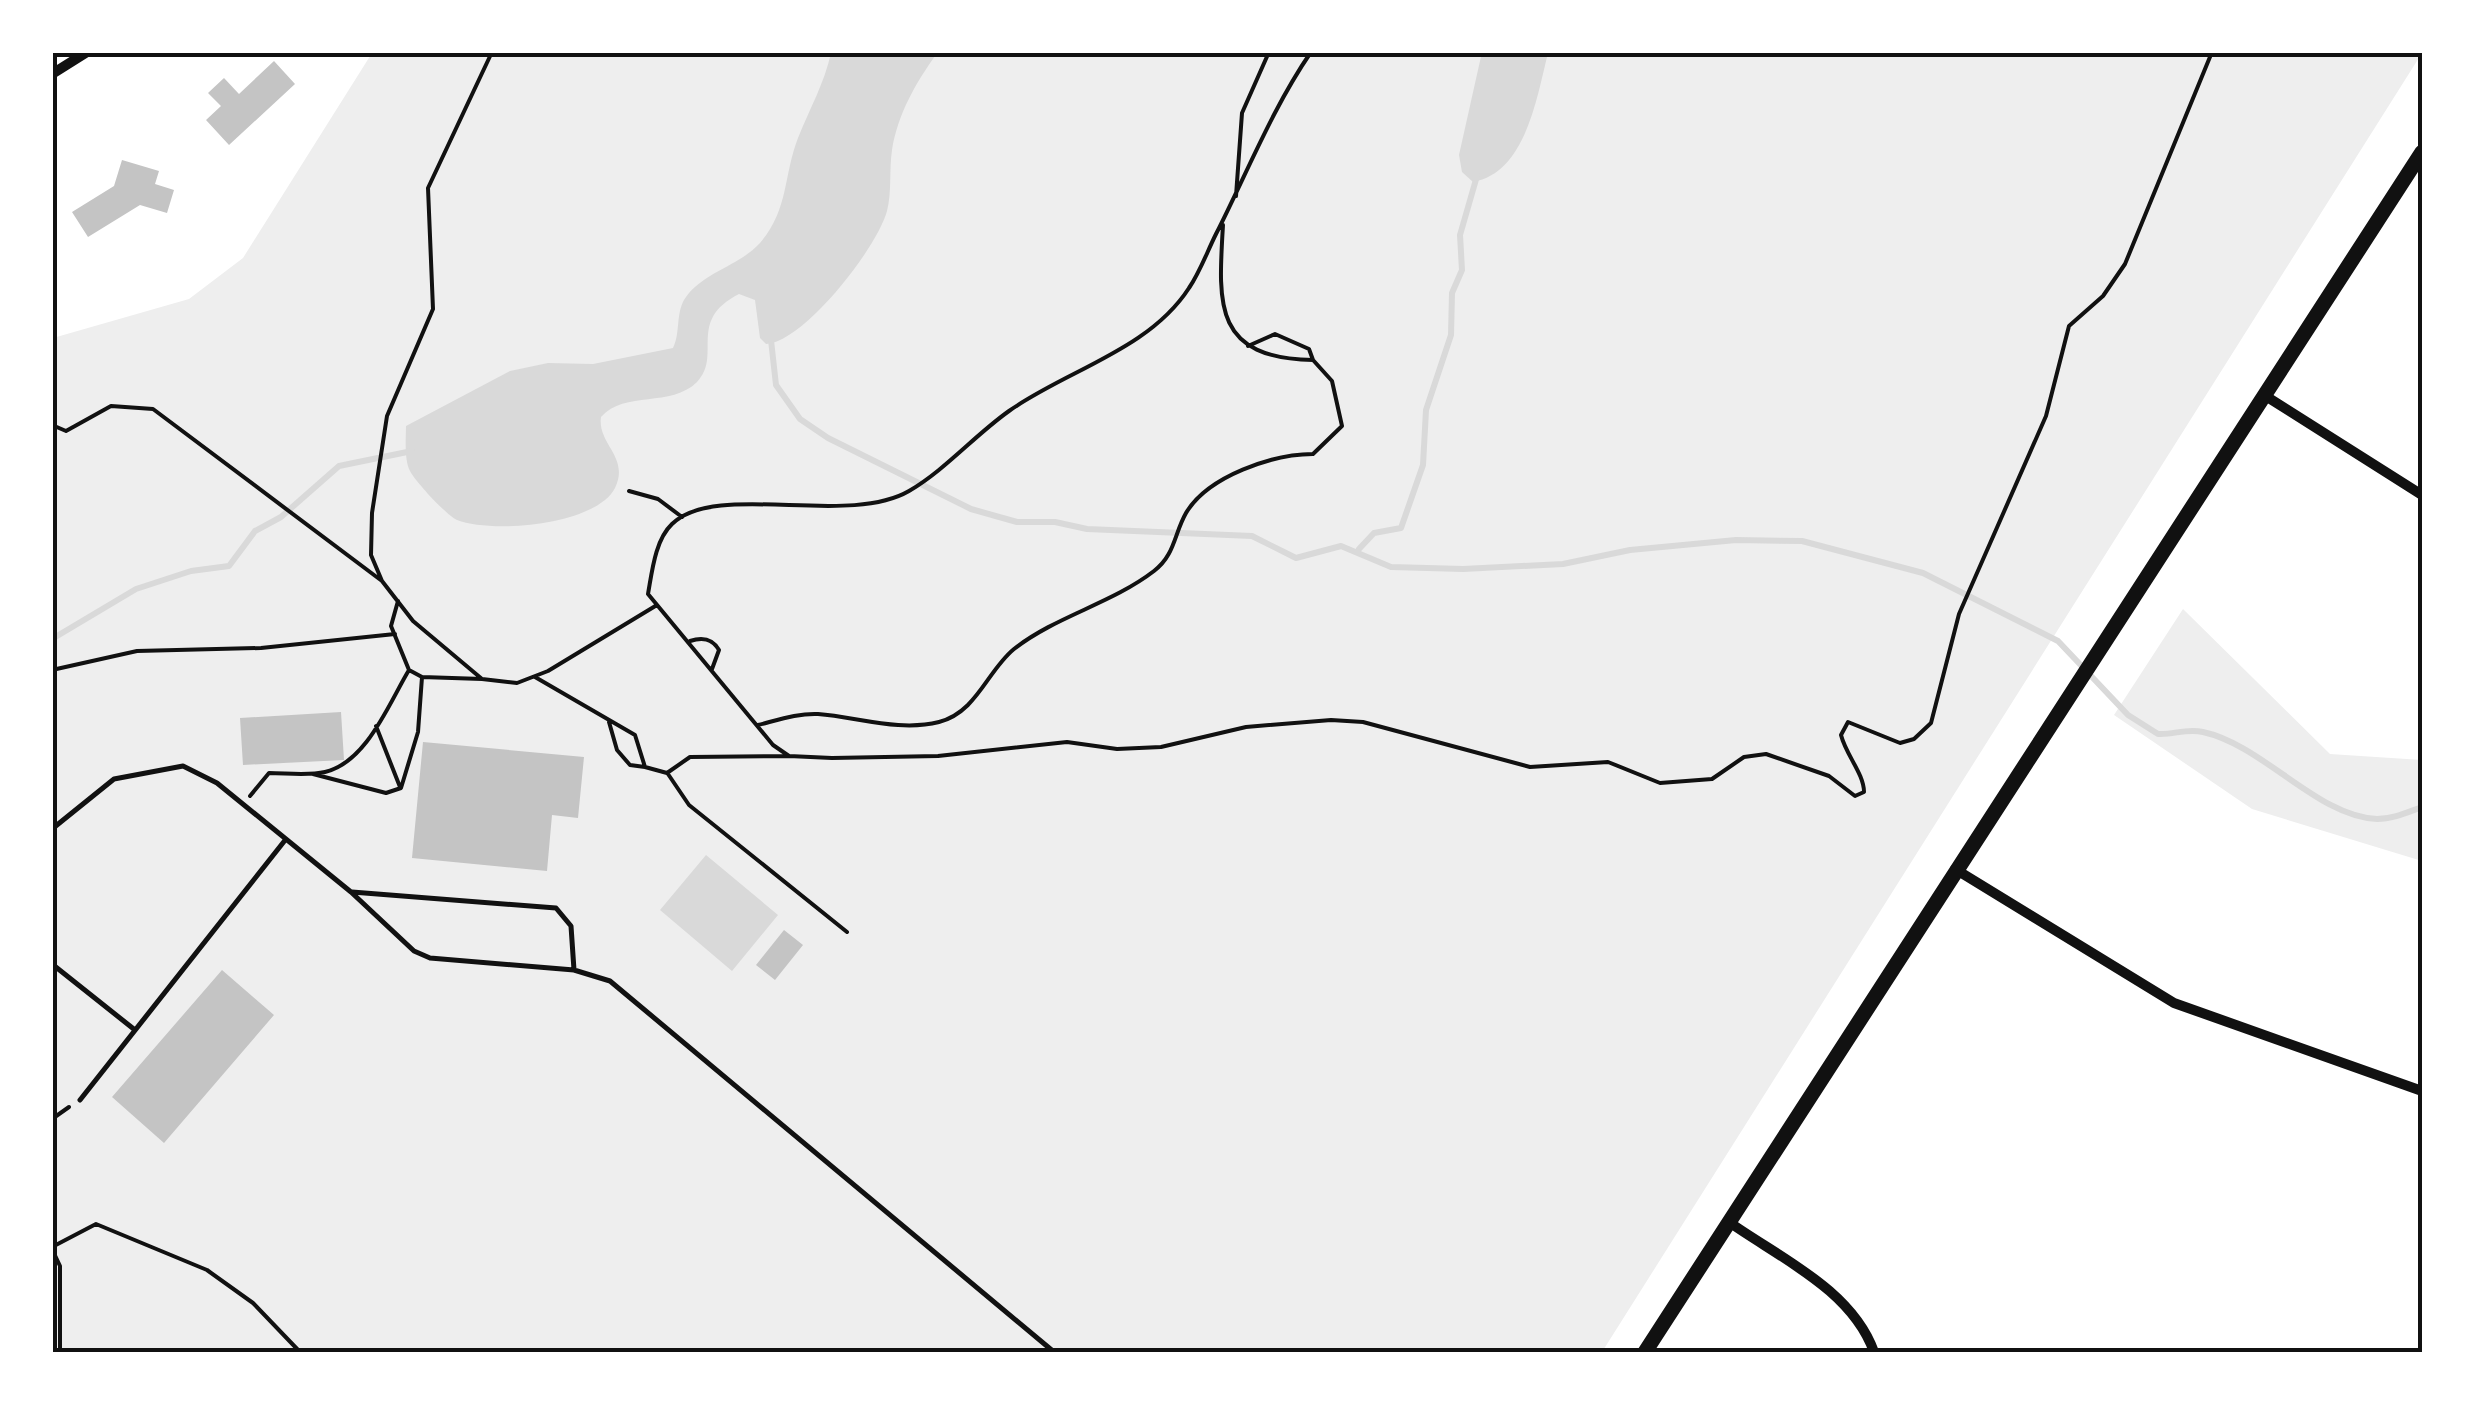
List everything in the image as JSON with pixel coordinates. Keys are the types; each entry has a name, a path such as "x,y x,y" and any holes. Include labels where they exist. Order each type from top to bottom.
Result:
{"main road":[{"path":"1645,1352 2422,152"}],"street":[{"path":"52,74 86,52"},
{"path":"2264,395 2422,495"},
{"path":"1955,869 2174,1003 2422,1090"},
{"path":"1729,1222 1830,1292 1852,1312 1874,1352"}],"lane":[{"path":"52,830 114,779 183,766 218,782 351,892 414,951 430,958 574,970 610,982 1054,1352"},
{"path":"80,1100 286,838"},
{"path":"351,892 556,908 571,926 574,970"},
{"path":"52,964 135,1030"}],"path":[{"path":"382,581 371,555 372,513 387,416 433,308 428,188 492,52"},
{"path":"1236,198 1242,112 1269,52"},
{"path":"790,756 773,745 648,594 656,554 671,524 713,508 842,508 881,503 910,491 1009,411 1167,318 1191,286 1258,146 1311,52"},
{"path":"668,773 690,757 938,756 1068,742 1117,749 1161,747 1246,727 1331,720 1363,722 1530,767 1608,762 1660,784 1712,780 1744,757 1766,754 1828,776 1855,796 1864,792 1864,781 1846,754 1841,736 1848,722 1900,743 1914,739 1931,723 1959,614 2046,416 2069,326 2103,296 2125,264 2212,52"},
{"path":"1224,220 1219,291 1227,324 1248,346 1284,360 1313,360"},
{"path":"758,725 816,714 911,726 943,721 980,695 1014,650 1120,595 1158,569 1176,546 1186,513 1205,492 1287,454 1313,454 1342,426 1332,380 1313,360 1310,349 1275,334 1248,346"},
{"path":"52,424 66,431 111,406 153,409 382,581 413,621 482,679"},
{"path":"629,492 658,498 682,517"},
{"path":"398,601 391,626 409,670 422,677 517,683 657,606"},
{"path":"52,670 137,651 261,648 395,634"},
{"path":"688,642 698,638 716,644 720,650 712,669"},
{"path":"243,804 269,773 326,772 352,758 409,670"},
{"path":"534,676 636,735 646,767"},
{"path":"401,788 418,732 422,677"},
{"path":"609,722 618,750 630,765 668,773 689,806 846,932"},
{"path":"376,726 401,788"},
{"path":"308,772 386,793 401,788"},
{"path":"52,1119 80,1100"},
{"path":"60,1352 60,1266 52,1248 96,1224 207,1270 253,1303 300,1352"}],"shaded area":[{"path":"1482,52 1548,53 1533,110 1517,149 1491,176 1473,182 1462,172 1459,155"},
{"path":"372,53 2422,53 1602,1352 53,1352 53,338 189,299 243,258"},
{"path":"831,53 937,53 915,87 899,123 892,150 887,211 869,247 837,291 800,328 766,344 760,338 755,300 739,294 723,304 709,327 707,361 697,382 674,395 622,404 601,417 619,477 604,501 587,511 518,526 473,524 452,517 410,471 406,426 510,371 548,363 593,364 673,348 680,309 693,288 752,251 776,218 793,152"},
{"path":"2183,609 2330,754 2422,760 2422,861 2252,809 2114,715"},
{"path":"706,855 778,915 732,971 660,910"}],"building":[{"path":"274,61 295,84 229,145 206,120 221,106 208,93 224,78 239,94"},
{"path":"122,160 159,171 155,184 174,190 167,213 140,205 88,237 72,212 114,186"},
{"path":"341,712 344,760 243,765 240,718"},
{"path":"423,742 584,757 578,818 552,815 547,871 412,858"},
{"path":"784,930 803,945 775,980 756,965"},
{"path":"222,970 274,1015 164,1143 112,1097"}],"waterway":[{"path":"1359,549 1374,533 1401,528 1423,465 1426,410 1451,335 1452,293 1462,270 1460,235 1477,176"},
{"path":"771,340 776,385 800,419 828,438 971,509 1017,522 1055,522 1087,529 1252,536 1296,558 1341,546 1391,567 1463,569 1563,564 1630,550 1736,540 1802,541 1923,573 2058,641 2128,715 2158,734 2197,731 2225,739 2312,794 2355,815 2383,819 2422,807"},
{"path":"52,639 136,589 191,571 229,566 255,531 281,517 339,466 412,451"}]}
